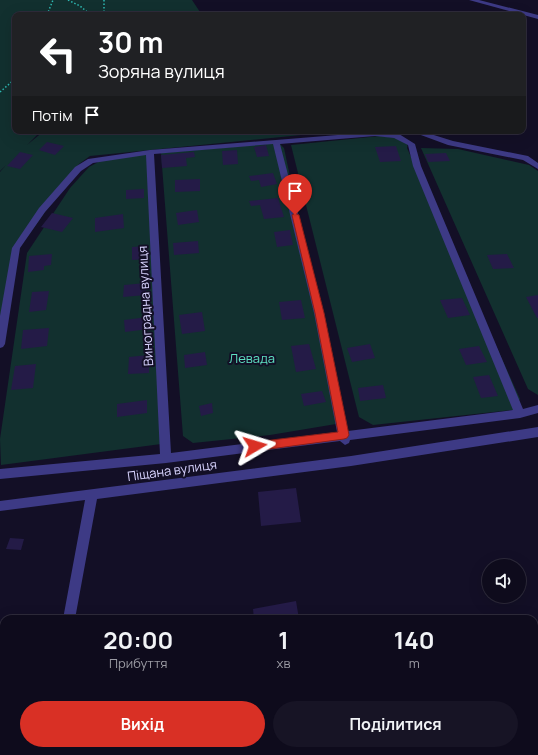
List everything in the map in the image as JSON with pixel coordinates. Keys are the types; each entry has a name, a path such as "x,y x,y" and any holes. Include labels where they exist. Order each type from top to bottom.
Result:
{"street":[{"path":"472,0 519,12"},
{"path":"526,14 538,17"},
{"path":"0,344 16,248 53,198 78,169 91,161 150,152 375,134 396,136 411,144 423,180 520,414"},
{"path":"423,134 451,143 525,158 538,167"},
{"path":"276,142 319,313 344,438"},
{"name":"Виноградна вулиця","path":"150,152 166,458"},
{"path":"0,474 166,458 344,438 520,414 538,409"},
{"name":"Піщана вулиця","path":"0,506 350,460 538,432"},
{"path":"70,615 92,495"}],"path":[{"path":"48,12 53,0"},
{"path":"68,0 80,6 87,12"},
{"path":"104,0 104,12"},
{"path":"0,92 12,82"}],"green space":[{"path":"0,0 192,0 200,12 12,12 12,134 38,134 27,145 40,134 311,134 90,156 79,164 13,257 0,346 0,172 6,165 0,171"},
{"path":"380,136 397,138 408,143 407,148 520,399 513,410 373,425 359,417 291,145"},
{"name":"Левада","path":"279,143 284,148 342,423 270,435 193,443 183,436 161,153"},
{"path":"421,148 458,149 529,165 538,171 538,395 528,389"},
{"path":"150,154 169,443 1,465 0,439 27,253 70,188 89,167 102,160"}],"building":[{"path":"47,142 64,146 55,155 39,150"},
{"path":"266,145 269,156 257,157 254,147"},
{"path":"396,146 401,161 380,162 375,147"},
{"path":"237,150 238,164 223,165 222,151"},
{"path":"20,152 33,155 20,169 7,166"},
{"path":"194,152 195,157 186,158 187,166 162,168 161,155"},
{"path":"446,153 450,161 428,162 425,154"},
{"path":"273,173 277,184 261,187 259,180 251,181 249,176"},
{"path":"200,179 200,191 175,192 175,180"},
{"path":"144,189 144,198 126,199 126,190"},
{"path":"278,198 284,217 264,219 260,205 251,206 249,201"},
{"path":"197,210 199,222 178,225 176,213"},
{"path":"52,213 73,218 62,232 41,227"},
{"path":"123,214 124,228 95,232 95,218"},
{"path":"290,230 293,245 277,247 274,232"},
{"path":"198,241 199,253 174,255 173,243"},
{"path":"147,246 147,259 132,260 132,247"},
{"path":"52,254 51,265 44,266 44,270 28,272 29,256"},
{"path":"507,254 514,268 493,269 487,255"},
{"path":"146,283 146,295 123,297 124,285"},
{"path":"49,291 46,310 29,312 32,292"},
{"path":"538,295 538,318 537,318 526,297"},
{"path":"462,298 470,315 448,318 440,300"},
{"path":"301,300 305,318 282,320 279,302"},
{"path":"202,312 205,331 182,334 179,315"},
{"path":"148,317 149,329 125,332 124,320"},
{"path":"49,328 47,346 21,349 23,330"},
{"path":"309,344 316,369 296,372 291,346"},
{"path":"370,344 375,358 352,362 347,348"},
{"path":"479,346 487,362 466,365 459,349"},
{"path":"205,352 207,365 185,368 184,355"},
{"path":"149,355 149,373 128,374 129,357"},
{"path":"36,364 33,388 11,390 15,366"},
{"path":"489,375 498,396 481,398 473,377"},
{"path":"383,385 386,398 360,401 358,388"},
{"path":"322,391 326,402 304,406 301,394"},
{"path":"147,400 147,413 117,417 117,404"},
{"path":"212,403 213,413 201,416 199,406"},
{"path":"296,488 301,522 261,526 258,492"},
{"path":"10,538 24,539 21,550 6,549"},
{"path":"296,601 298,615 254,615 253,609"}],"route":[{"path":"255,446 344,435 319,313 295,215"}]}
